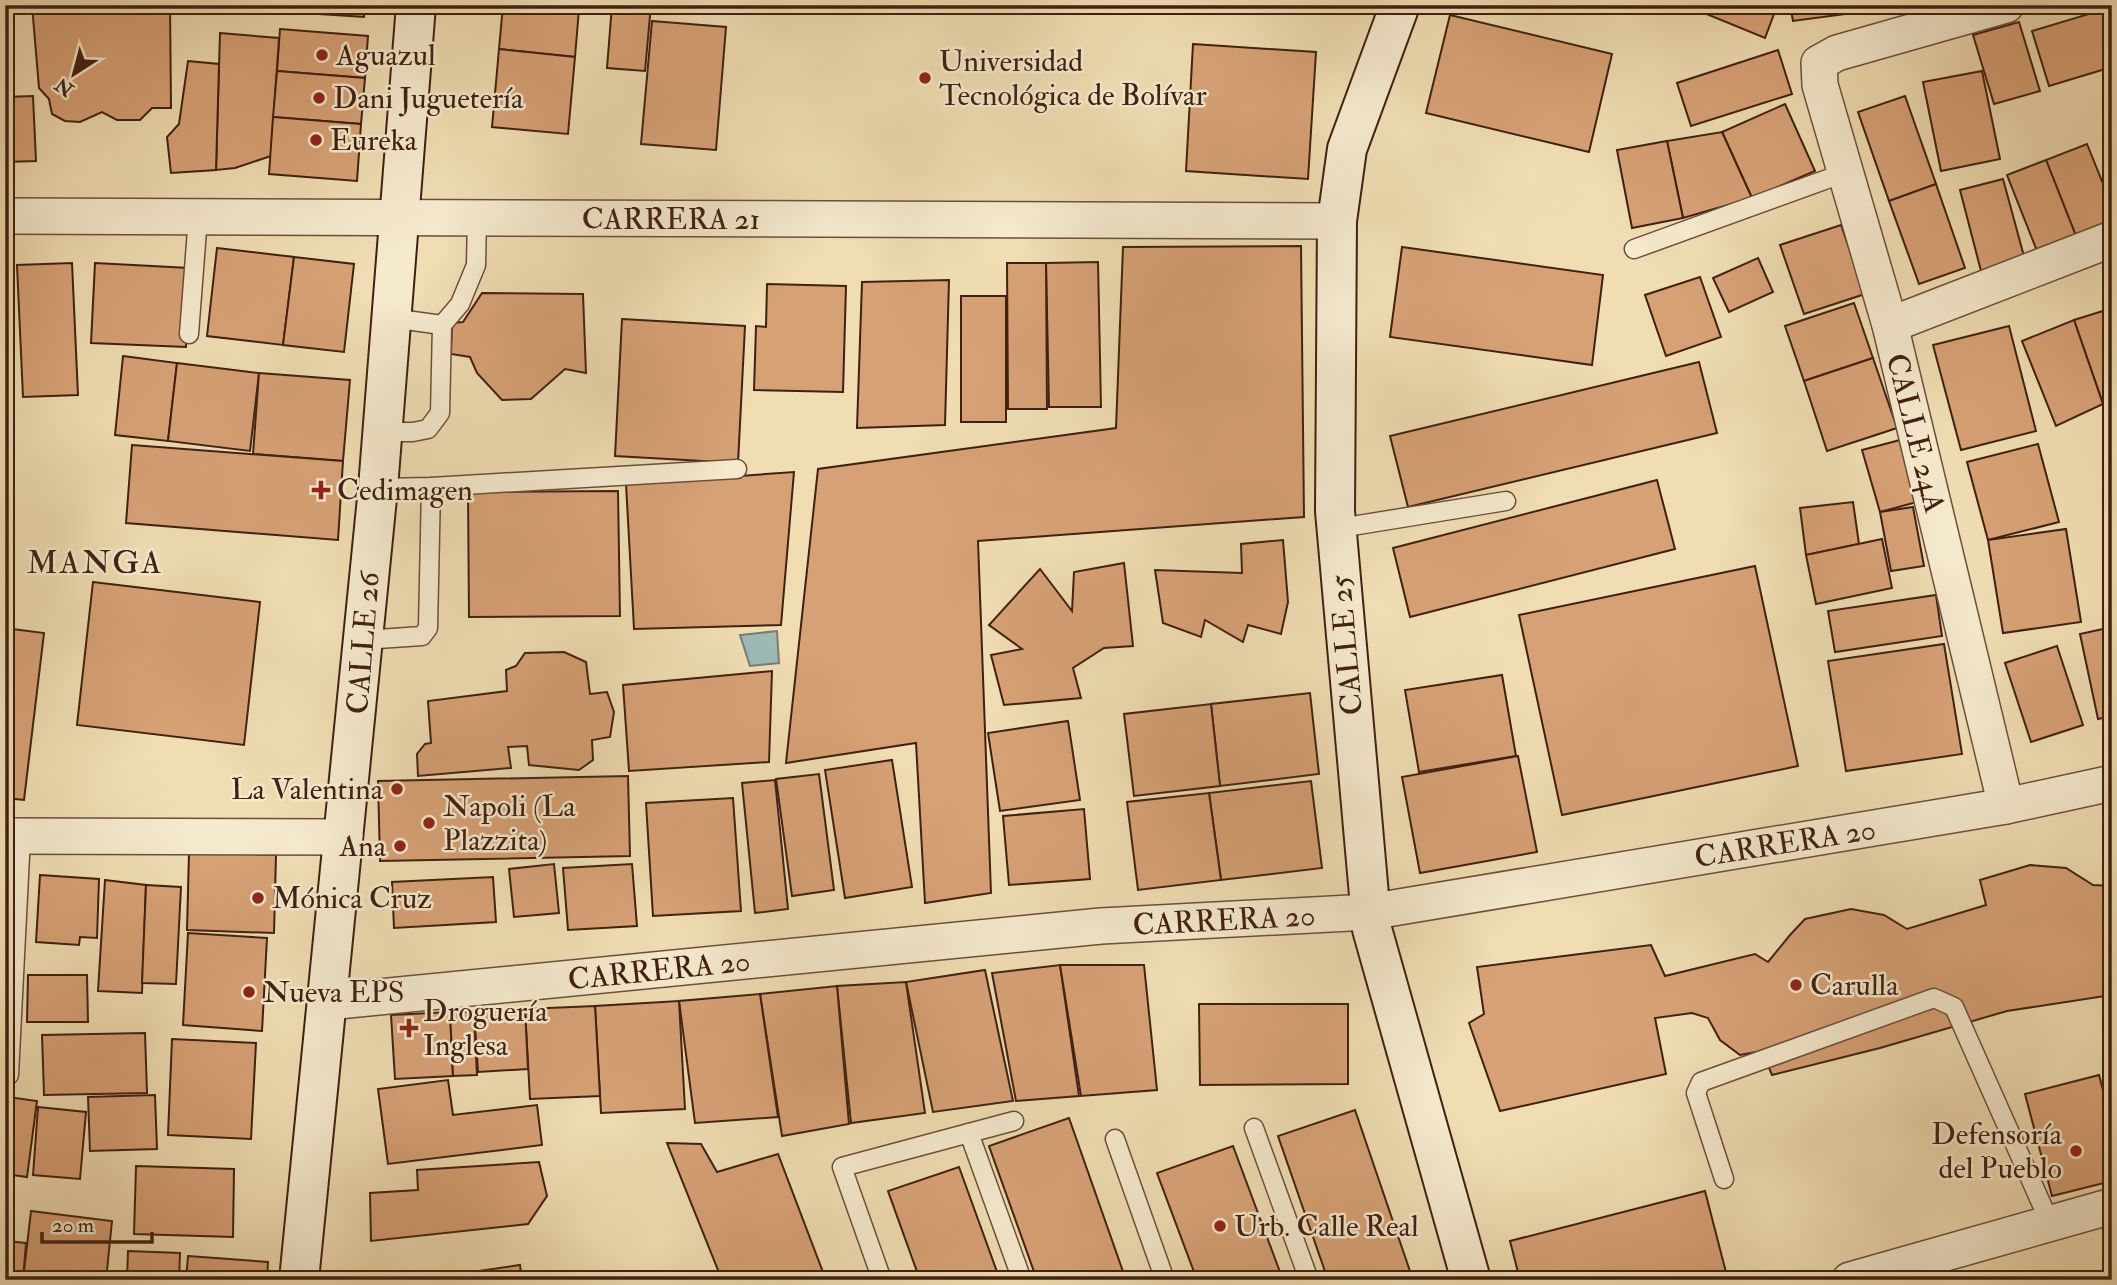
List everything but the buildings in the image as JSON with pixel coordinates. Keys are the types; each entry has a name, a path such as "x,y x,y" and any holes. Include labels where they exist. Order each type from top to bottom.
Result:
{"street":[{"name":"CALLE 26","path":"299,1280 378,488 416,5"},
{"name":"CALLE 25","path":"1400,5 1347,149 1337,221 1336,527 1372,929 1471,1280"},
{"name":"CALLE 24A","path":"2006,806 1890,325 1820,85 1819,62 1837,53 2007,5"},
{"name":"CARRERA 21","path":"5,216 1337,221"},
{"path":"1890,325 2112,239"},
{"name":"CARRERA 20","path":"328,1002 1101,926 1369,912 2006,806 2112,782"},
{"path":"13,836 345,837"},
{"path":"1850,1280 2112,1206"}],"lane":[{"path":"1634,249 1844,173"},
{"path":"189,334 198,217"},
{"path":"382,432 428,429 440,412 442,325 460,304 476,265 477,219"},
{"path":"391,318 442,325"},
{"path":"378,488 737,469"},
{"path":"363,640 422,636 428,628 431,487"},
{"path":"1336,527 1506,501"},
{"path":"9,1074 13,836"},
{"path":"1724,1179 1696,1093 1701,1082 1934,998 1954,1007 2050,1223"},
{"path":"882,1280 842,1167 1014,1121"},
{"path":"1254,1128 1309,1280"},
{"path":"969,1133 1022,1280"},
{"path":"1115,1139 1166,1280"}],"water":[{"path":"777,631 779,663 750,666 740,635"}],"place":[{"name":"Aguazul","path":"322,55"},
{"name":"Universidad Tecnológica de Bolívar","path":"925,78"},
{"name":"Dani Juguetería","path":"319,98"},
{"name":"Eureka","path":"316,140"},
{"name":"Cedimagen","path":"321,490"},
{"name":"La Valentina","path":"397,789"},
{"name":"Napoli (La Plazzita)","path":"429,823"},
{"name":"Ana","path":"400,846"},
{"name":"Mónica Cruz","path":"258,898"},
{"name":"Carulla","path":"1796,985"},
{"name":"Nueva EPS","path":"249,992"},
{"name":"Droguería Inglesa","path":"409,1028"},
{"name":"Defensoría del Pueblo","path":"2076,1151"},
{"name":"Urb. Calle Real","path":"1220,1226"}],"district":[{"name":"MANGA","path":"95,562"}]}
